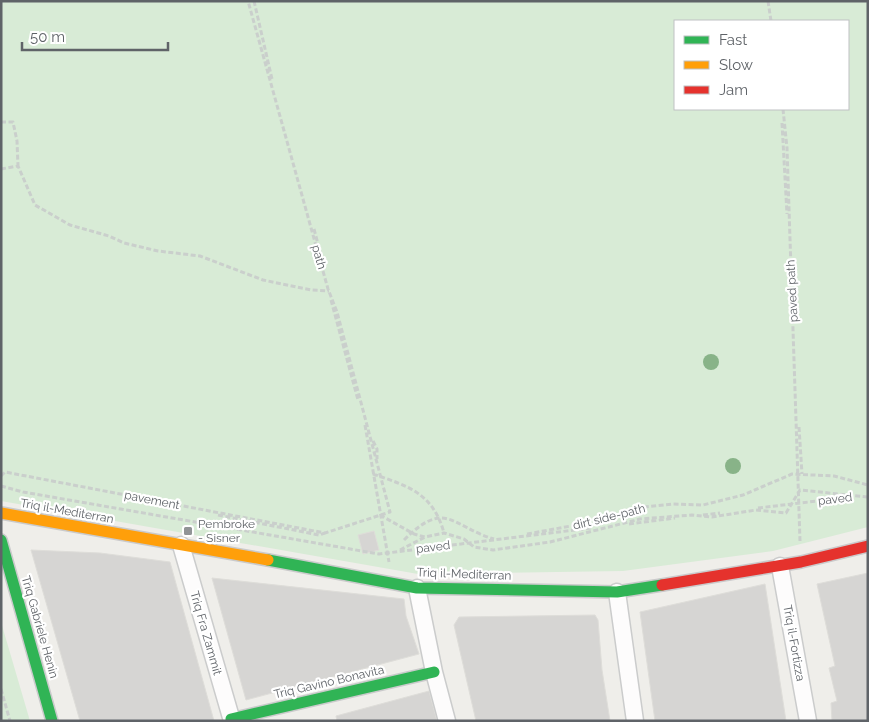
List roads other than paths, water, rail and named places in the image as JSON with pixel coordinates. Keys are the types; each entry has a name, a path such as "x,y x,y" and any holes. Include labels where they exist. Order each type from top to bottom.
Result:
{"street":[{"name":"Triq il-Mediterran","path":"1,513 393,582 417,588 617,592 780,566 868,546"},
{"name":"Triq Gabriele Henin","path":"1,540 52,721"},
{"name":"Triq Fra Zammit","path":"181,545 232,720"},
{"name":"Triq il-Fortizza","path":"780,566 808,721"},
{"path":"417,588 434,672 447,721"},
{"path":"617,592 635,721"},
{"name":"Triq Gavino Bonavita","path":"232,720 434,672"}],"place":[{"name":"Pembroke - Sisner","path":"188,531"}]}
